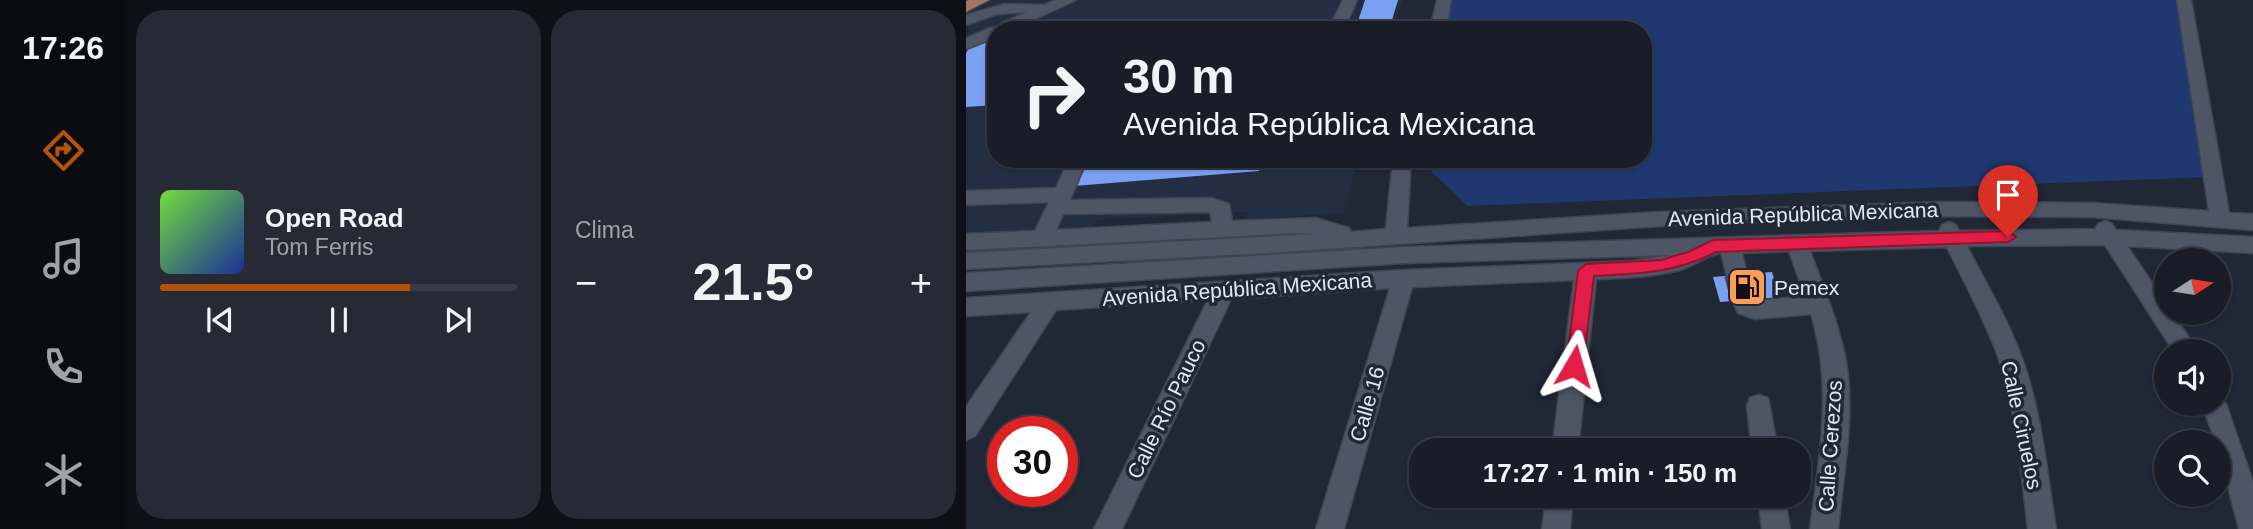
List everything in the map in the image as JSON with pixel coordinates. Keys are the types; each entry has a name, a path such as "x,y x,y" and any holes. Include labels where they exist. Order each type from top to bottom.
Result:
{"main road":[{"path":"966,7 982,0"}],"street":[{"path":"1021,21 1069,0"},
{"path":"1342,21 1350,0"},
{"path":"1440,21 1444,0"},
{"path":"2184,0 2220,219"},
{"path":"966,20 1010,5 1046,10"},
{"path":"966,44 987,35"},
{"path":"1042,237 1074,168"},
{"path":"1396,236 1401,168"},
{"path":"966,198 1211,205 1222,209 1222,227"},
{"name":"Avenida República Mexicana","path":"966,282 1262,255 1353,238 1660,219 1940,209 2092,210 2253,222"},
{"name":"Calle Ciruelos","path":"1940,209 2006,347 2017,380 2028,430 2042,529"},
{"path":"2092,210 2178,339"},
{"name":"Avenida República Mexicana","path":"966,242 1222,227 1315,226 1353,238"},
{"name":"Avenida República Mexicana","path":"966,261 1405,255 2110,237 2253,245"},
{"name":"Calle Cerezos","path":"1797,244 1829,338 1835,370 1836,410 1824,529"},
{"path":"1722,246 1736,274"},
{"name":"Avenida República Mexicana","path":"966,307 1404,279 1661,266 1722,246"},
{"path":"1566,438 1586,271"},
{"name":"Calle 16","path":"1330,529 1404,279"},
{"name":"Calle Río Pauco","path":"1108,529 1224,290"},
{"path":"1742,300 1746,307 1755,310 1818,304"},
{"path":"966,428 1049,301"},
{"path":"1759,406 1763,438"},
{"path":"2218,416 2253,529"},
{"path":"1556,529 1558,508"},
{"path":"1773,508 1776,529"}],"shaded area":[{"path":"992,0 1402,0 1396,21 987,21 987,168 1356,168 1343,213 1246,219 1247,212 1097,220 1093,227 966,235 966,41 970,39 966,35 970,30 966,26 966,11"},
{"path":"1447,0 2178,0 2208,177 1467,206 1428,168 1652,168 1652,21 1444,21"}],"building":[{"path":"1365,0 1398,0 1392,21 1358,21"},
{"path":"987,40 987,106 966,107 966,53 970,47"},
{"path":"1084,168 1260,168 1259,171 1074,186"},
{"name":"Pemex","path":"1772,272 1780,297 1720,302 1713,277"}],"tunnel":[{"path":"1736,274 1743,300"}],"place":[{"name":"Pemex","path":"1747,287"}],"route":[{"path":"1574,366 1586,271 1661,266 1679,262 1713,246 2008,237"}]}
